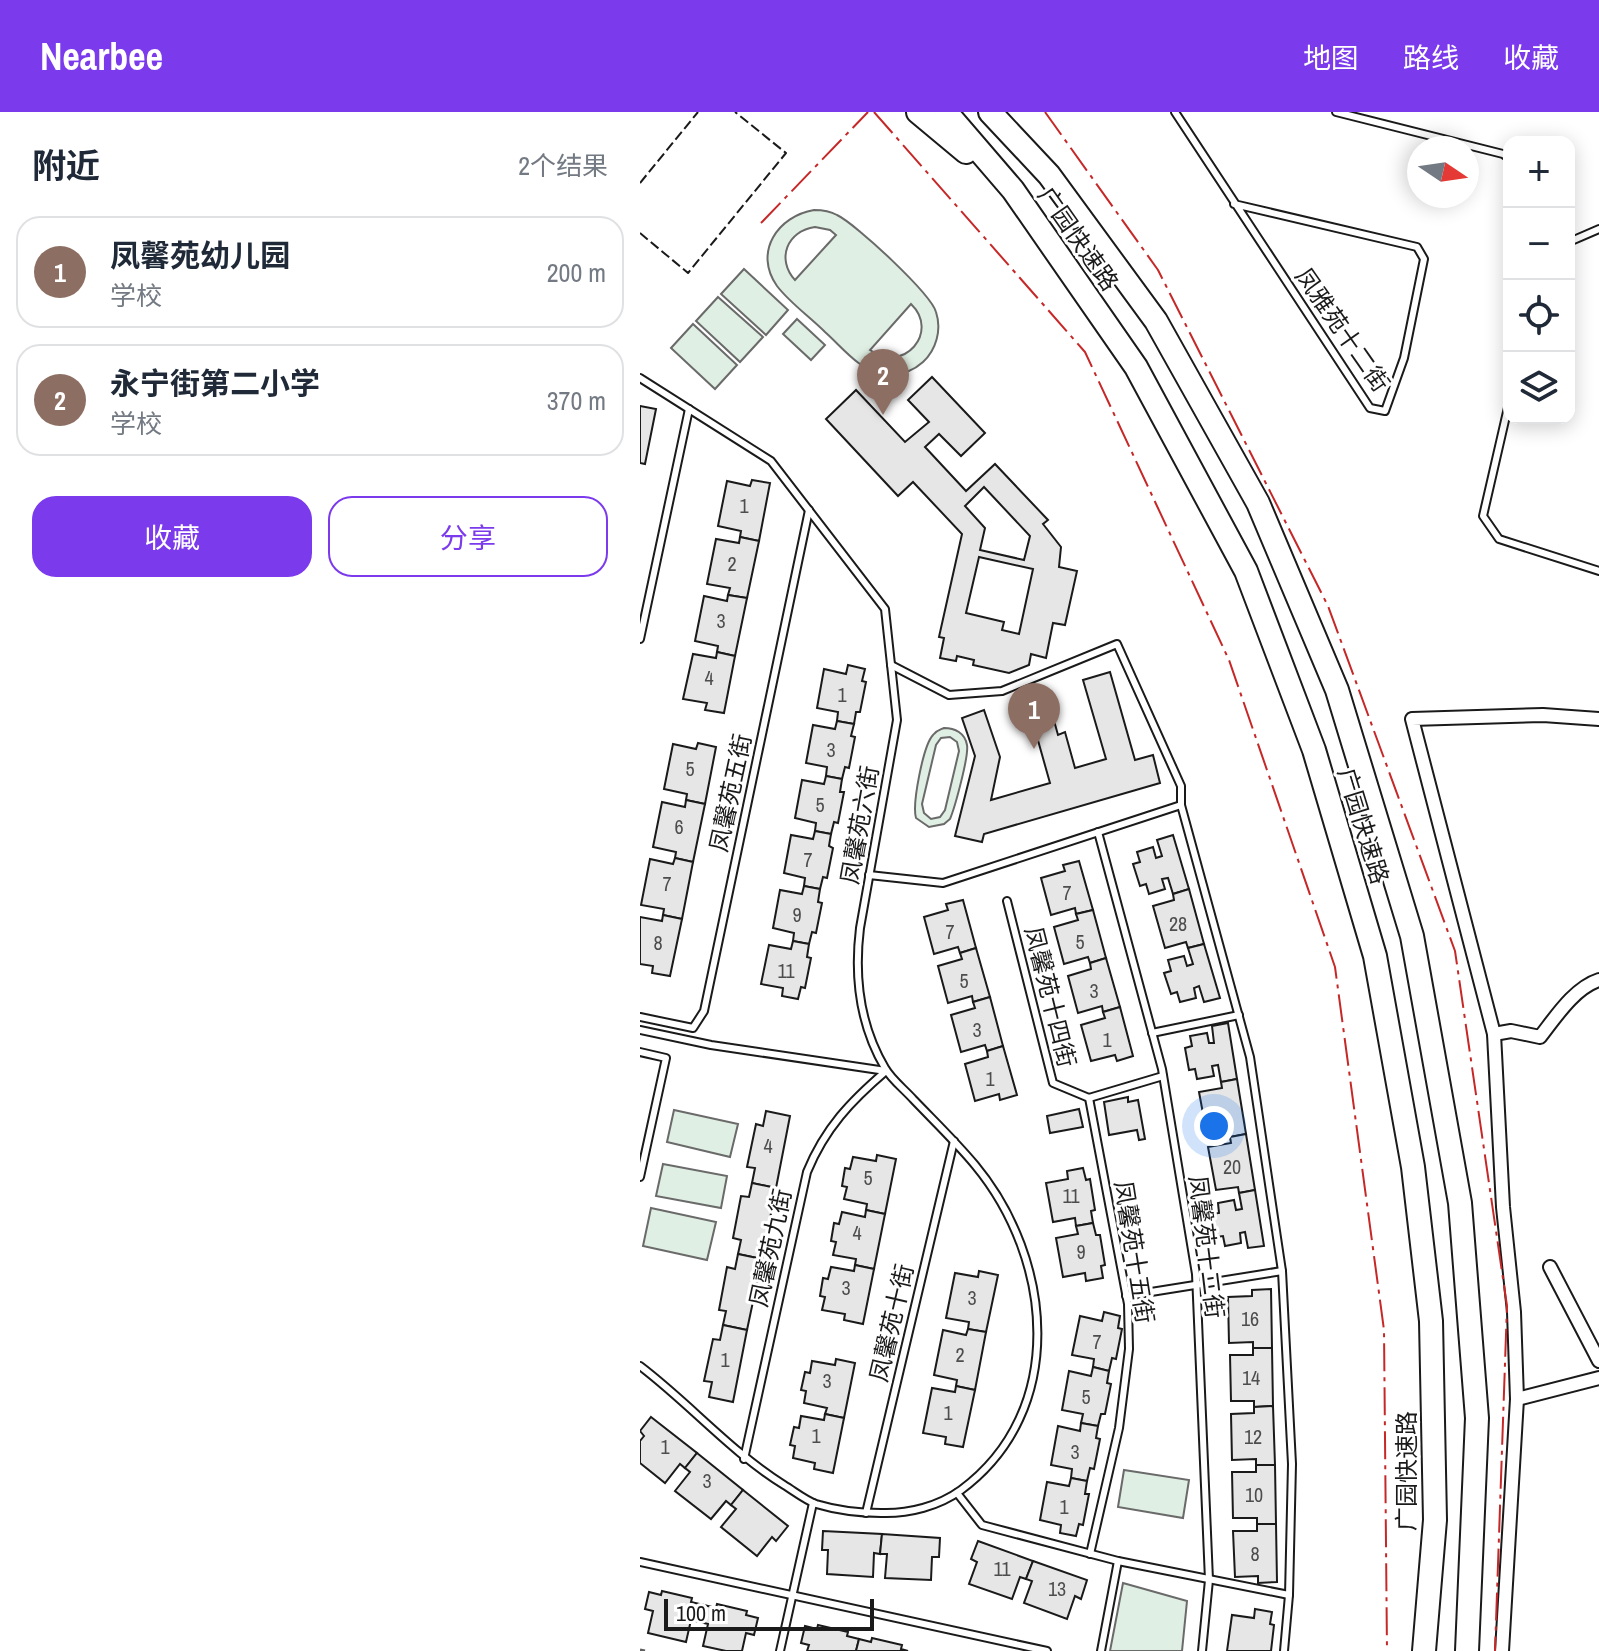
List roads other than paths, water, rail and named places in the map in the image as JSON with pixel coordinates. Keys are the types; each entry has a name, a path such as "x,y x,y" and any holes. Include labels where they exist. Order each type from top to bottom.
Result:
{"highway":[{"path":"918,112 1013,190"},
{"name":"广园快速路","path":"946,112 1013,190 1136,367 1246,571 1314,750 1375,956 1413,1167 1431,1321 1435,1520 1424,1651"},
{"name":"广园快速路","path":"990,112 1049,175 1156,321 1258,503 1337,690 1412,936 1460,1203 1477,1418 1467,1651"},
{"path":"999,112 1049,175"}],"street":[{"path":"1502,1651 1517,1399 1514,1312 1503,1207 1494,1034 1412,719 1543,715 1599,719"},
{"path":"1494,1034 1511,1031 1540,1037 1565,1006 1599,980"},
{"path":"1550,1267 1599,1361"},
{"path":"1517,1399 1599,1378"}],"lane":[{"path":"1336,112 1503,154"},
{"name":"凤雅苑十二街","path":"1179,113 1234,204 1370,408 1385,411 1404,358 1424,259 1417,247 1234,204"},
{"path":"1575,239 1599,229"},
{"name":"凤馨苑六街","path":"640,378 771,461 885,609 897,720 857,957 863,1016 886,1071 954,1141 984,1177 1014,1227 1030,1269 1038,1313 1034,1373 1013,1430 998,1456 979,1477 957,1493 913,1511 866,1513 813,1503"},
{"path":"640,639 689,409"},
{"path":"1504,424 1483,516 1499,539 1599,571"},
{"name":"凤馨苑五街","path":"640,1017 693,1028 704,1011 809,510"},
{"path":"891,665 949,695 1002,691 1117,644 1181,786 1181,805 1250,1057 1282,1271 1292,1464 1289,1595 1284,1651"},
{"path":"869,875 943,883 1181,805"},
{"name":"凤馨苑十二街","path":"1098,832 1163,1076 1197,1285 1209,1580 1202,1651"},
{"name":"凤馨苑十四街","path":"1007,901 1053,1083 1089,1098 1163,1076"},
{"path":"1152,1033 1239,1015"},
{"path":"640,1030 711,1045 886,1071"},
{"path":"640,1052 666,1058 640,1177"},
{"name":"凤馨苑九街","path":"744,1459 807,1172 839,1114 886,1071"},
{"name":"凤馨苑十五街","path":"1089,1098 1126,1296 1129,1349 1119,1428 1090,1554"},
{"name":"凤馨苑十街","path":"866,1513 954,1141"},
{"path":"1126,1296 1282,1271"},
{"path":"640,1366 671,1389 744,1459 813,1503 780,1651"},
{"path":"957,1493 982,1525 1118,1561 1289,1595"},
{"path":"1101,1651 1118,1561"},
{"path":"640,1562 1047,1651"}],"place":[{"name":"永宁街第二小学","path":"883,415"},
{"name":"凤馨苑幼儿园","path":"1034,749"}]}
